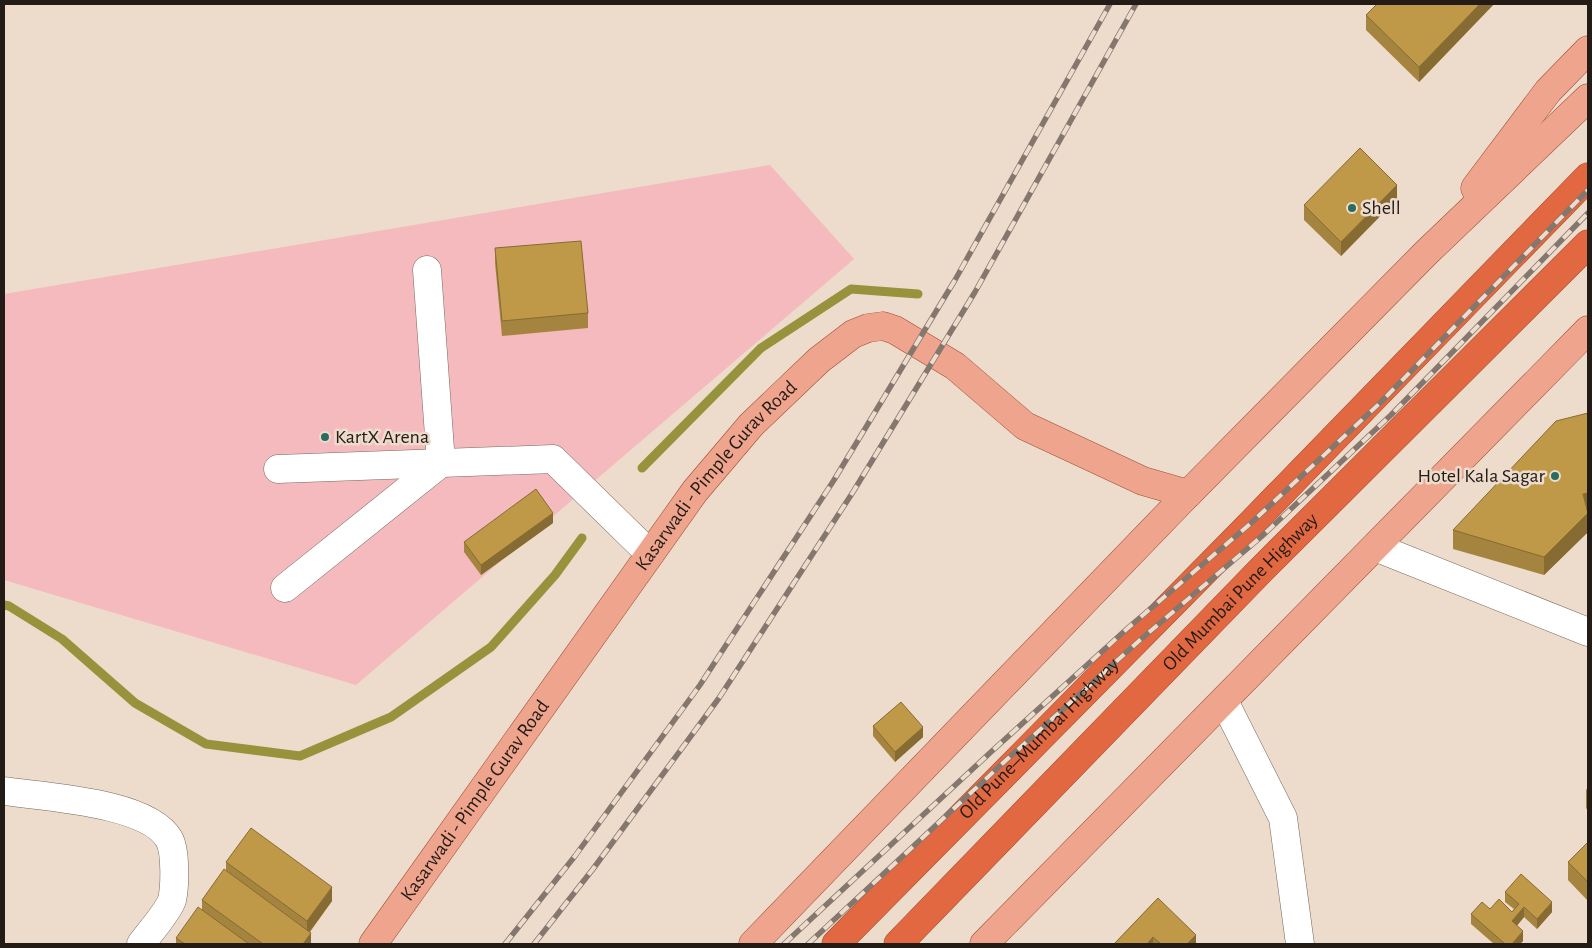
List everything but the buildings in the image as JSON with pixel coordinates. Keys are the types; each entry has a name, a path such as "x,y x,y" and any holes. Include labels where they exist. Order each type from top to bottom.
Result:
{"highway":[{"name":"Old Mumbai Pune Highway","path":"1243,532 1588,177"},
{"name":"Old Mumbai Pune Highway","path":"898,944 1261,570 1588,244"},
{"name":"Old Pune–Mumbai Highway","path":"836,944 1243,532"}],"main road":[{"path":"1426,253 1548,91 1588,50"},
{"path":"753,944 1188,494 1426,253 1588,98"},
{"name":"Kasarwadi - Pimple Gurav Road","path":"373,944 695,491 751,425 819,360 853,334 868,328 882,326 895,330 955,366 1025,426 1143,481 1188,494"},
{"path":"984,944 1588,330"}],"street":[{"path":"427,270 441,463"},
{"path":"278,469 553,459 650,554"},
{"path":"285,588 441,463"},
{"path":"1375,547 1588,632"},
{"path":"1224,701 1283,818 1300,944"},
{"path":"4,791 106,806 148,819 169,840 175,870 172,901 141,944"}],"shaded area":[{"name":"KartX Arena","path":"770,165 854,259 356,685 4,580 4,294"}],"waterway":[{"path":"642,468 761,348 851,289 918,294"},
{"path":"4,605 9,606 62,639 135,703 206,744 300,756 391,717 491,647 555,575 582,538"}],"railway":[{"path":"505,944 575,856 700,685 834,480 955,280 1110,4"},
{"path":"534,944 593,869 719,698 853,492 975,292 1136,4"},
{"path":"784,944 992,751 1129,627 1250,524 1380,403 1588,190"},
{"path":"808,944 1003,763 1140,640 1261,537 1391,415 1588,213"}],"place":[{"name":"Shell","path":"1352,208"},
{"name":"KartX Arena","path":"325,437"},
{"name":"Hotel Kala Sagar","path":"1555,476"}]}
